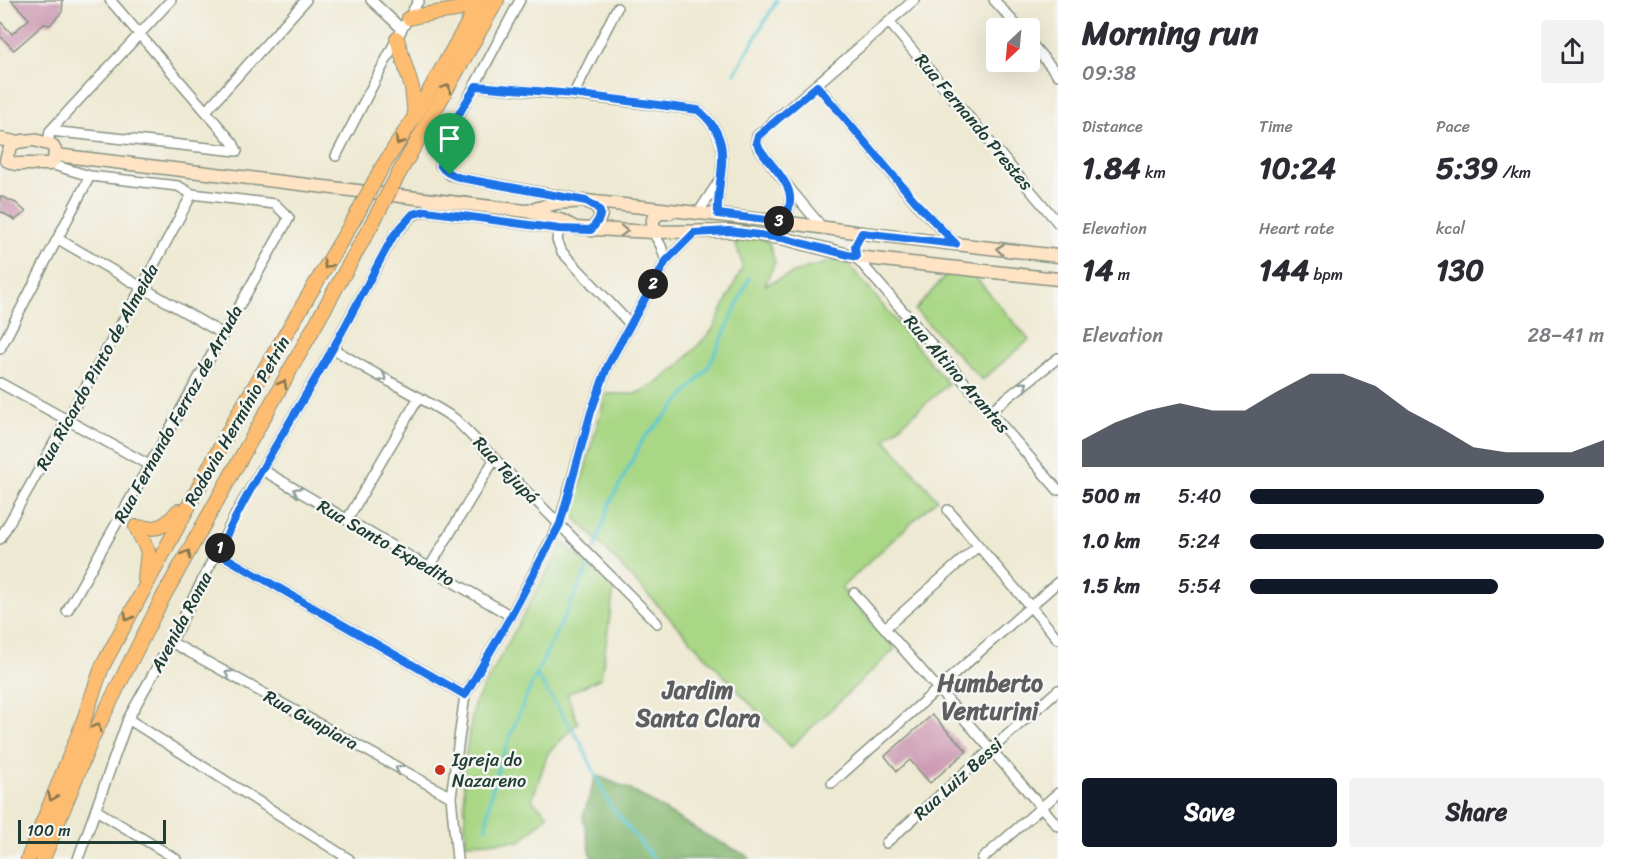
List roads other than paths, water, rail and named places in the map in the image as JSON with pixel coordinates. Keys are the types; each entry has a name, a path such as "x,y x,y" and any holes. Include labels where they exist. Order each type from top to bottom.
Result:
{"main road":[{"path":"43,859 92,738 162,599 497,0"},
{"path":"415,116 402,29 422,14 462,10 480,3"},
{"name":"Rodovia Hermínio Petrin","path":"28,859 81,728 102,667 237,416 480,3"},
{"path":"136,527 150,529 167,524 201,481"},
{"path":"136,527 148,551 144,588"}],"street":[{"path":"0,139 15,142 49,138 237,150 110,0"},
{"path":"49,138 171,0"},
{"path":"206,111 306,0"},
{"path":"371,0 402,29"},
{"path":"336,156 419,0"},
{"path":"520,0 440,151 440,165 450,175 586,201 718,214 1058,256"},
{"path":"994,0 1010,18"},
{"path":"822,227 790,189 756,142 758,136 889,22 908,2"},
{"path":"573,94 617,8"},
{"name":"Rua Fernando Prestes","path":"889,22 1058,223"},
{"path":"1040,54 1058,75"},
{"path":"476,86 573,94 698,110 711,122 722,152 722,176 717,201 718,214"},
{"path":"817,86 921,208 964,252 963,260 959,262 902,263"},
{"path":"49,138 53,160"},
{"path":"15,142 9,147 3,160 15,164 53,160 526,211 562,221 576,228"},
{"path":"53,160 90,176 178,186 192,194"},
{"path":"0,349 90,176"},
{"path":"698,213 722,176"},
{"path":"783,222 789,212 790,189"},
{"name":"Rua Fernando Ferraz de Arruda","path":"67,611 289,218 275,204 192,194"},
{"name":"Rua Ricardo Pinto de Almeida","path":"0,539 192,194"},
{"path":"526,211 556,203 586,201 596,206 601,214 591,230"},
{"name":"Avenida Roma","path":"78,859 128,718 171,642 239,508 333,348 394,235 407,220 419,213 434,211 559,229"},
{"path":"666,261 653,232 652,224 660,213 681,212"},
{"path":"630,324 562,252 557,240 559,229 694,233 729,231 782,238 856,257 1058,279"},
{"path":"455,858 451,797 465,695 511,616 560,524 591,412 608,365 666,261 694,233"},
{"path":"856,257 855,246 862,233"},
{"path":"58,240 223,334"},
{"name":"Rua Altino Arantes","path":"856,257 1058,489"},
{"name":"Rua Tejupá","path":"333,348 353,362 455,419 657,622"},
{"path":"990,412 1058,358"},
{"path":"0,383 149,465"},
{"path":"347,520 418,397"},
{"path":"429,568 494,460"},
{"name":"Rua Santo Expedito","path":"261,470 511,616"},
{"path":"948,510 1058,639"},
{"path":"120,517 136,527"},
{"path":"885,628 978,546"},
{"path":"218,553 465,695"},
{"path":"831,783 1058,582"},
{"path":"854,593 1058,826"},
{"name":"Rua Guapiara","path":"171,642 451,797"},
{"name":"Rua Luiz Bessi","path":"886,843 1058,690"},
{"path":"128,718 350,859"},
{"path":"982,859 1058,793"},
{"path":"96,810 176,859"}],"waterway":[{"path":"735,73 777,0"},
{"path":"595,549 610,503 644,438 707,369 749,278"},
{"path":"486,828 494,783 514,726 538,670 592,560"},
{"path":"536,674 581,743 609,804 654,859"}],"place":[{"name":"Igreja do Nazareno","path":"440,770"}],"district":[{"name":"Humberto Venturini","path":"990,697"},
{"name":"Jardim Santa Clara","path":"698,704"}]}
